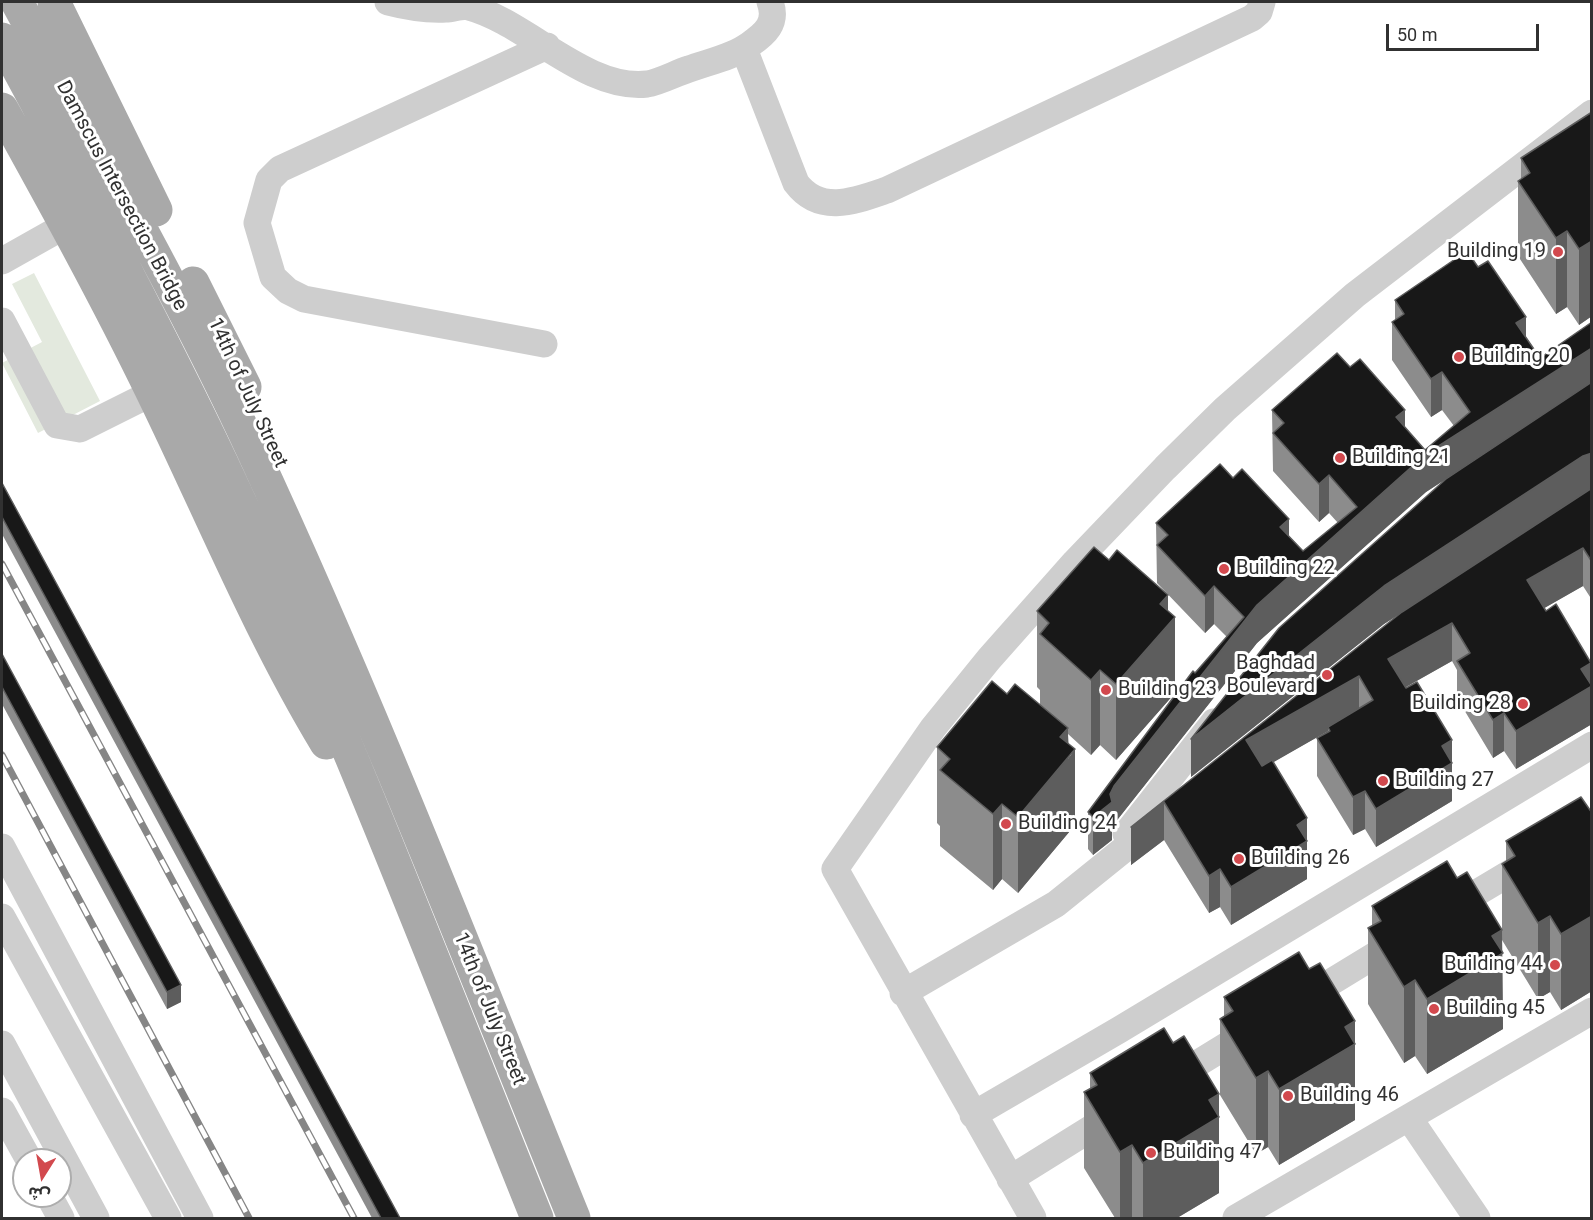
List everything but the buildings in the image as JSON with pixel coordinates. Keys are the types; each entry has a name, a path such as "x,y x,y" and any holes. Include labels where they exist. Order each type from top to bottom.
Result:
{"main road":[{"name":"Damscus Intersection Bridge","path":"17,2 133,215 251,447 342,655"},
{"name":"14th of July Street","path":"54,2 224,344 293,490 359,642 386,718 405,799"},
{"name":"Damscus Intersection Bridge","path":"2,39 104,228 221,461 311,665"},
{"name":"14th of July Street","path":"2,110 66,225 152,393 287,679 327,744 371,806"},
{"name":"14th of July Street","path":"342,655 405,799 574,1218"},
{"name":"14th of July Street","path":"311,665 371,806 537,1218"}],"street":[{"path":"388,2 410,8 446,9 466,4 547,46 574,65 613,81 647,84 744,49 765,34 771,24 773,10 770,2"},
{"path":"744,49 796,183 811,198 821,202 840,203 887,190 1252,18 1259,12 1262,2"},
{"path":"544,345 304,299 288,291 273,277 257,223 270,180 279,169 547,46"},
{"path":"1033,1218 835,870 933,728 988,659 1067,570 1165,468 1225,410 1355,295 1592,114"},
{"path":"2,261 66,225"},
{"path":"2,321 57,425 80,429 152,393"},
{"path":"1096,872 1231,700"},
{"path":"973,1115 1119,1030 1592,745"},
{"path":"903,993 1056,904 1187,799"},
{"path":"1010,1179 1592,824"},
{"path":"2,847 200,1218"},
{"path":"2,917 168,1218"},
{"path":"1236,1218 1592,1011"},
{"path":"2,1044 96,1218"},
{"path":"2,1111 22,1148"},
{"path":"1409,1119 1478,1218"}],"shaded area":[{"path":"34,273 100,401 38,433 2,363 42,342 12,284"}],"railway":[{"path":"2,564 354,1218"},
{"path":"2,755 249,1218"}],"place":[{"name":"Building 19","path":"1558,252"},
{"name":"Building 20","path":"1459,357"},
{"name":"Building 21","path":"1340,458"},
{"name":"Building 22","path":"1224,569"},
{"name":"Baghdad Boulevard","path":"1327,675"},
{"name":"Building 23","path":"1106,690"},
{"name":"Building 28","path":"1523,704"},
{"name":"Building 27","path":"1383,781"},
{"name":"Building 24","path":"1006,824"},
{"name":"Building 26","path":"1239,859"},
{"name":"Building 44","path":"1555,965"},
{"name":"Building 45","path":"1434,1009"},
{"name":"Building 46","path":"1288,1096"},
{"name":"Building 47","path":"1151,1153"}]}
